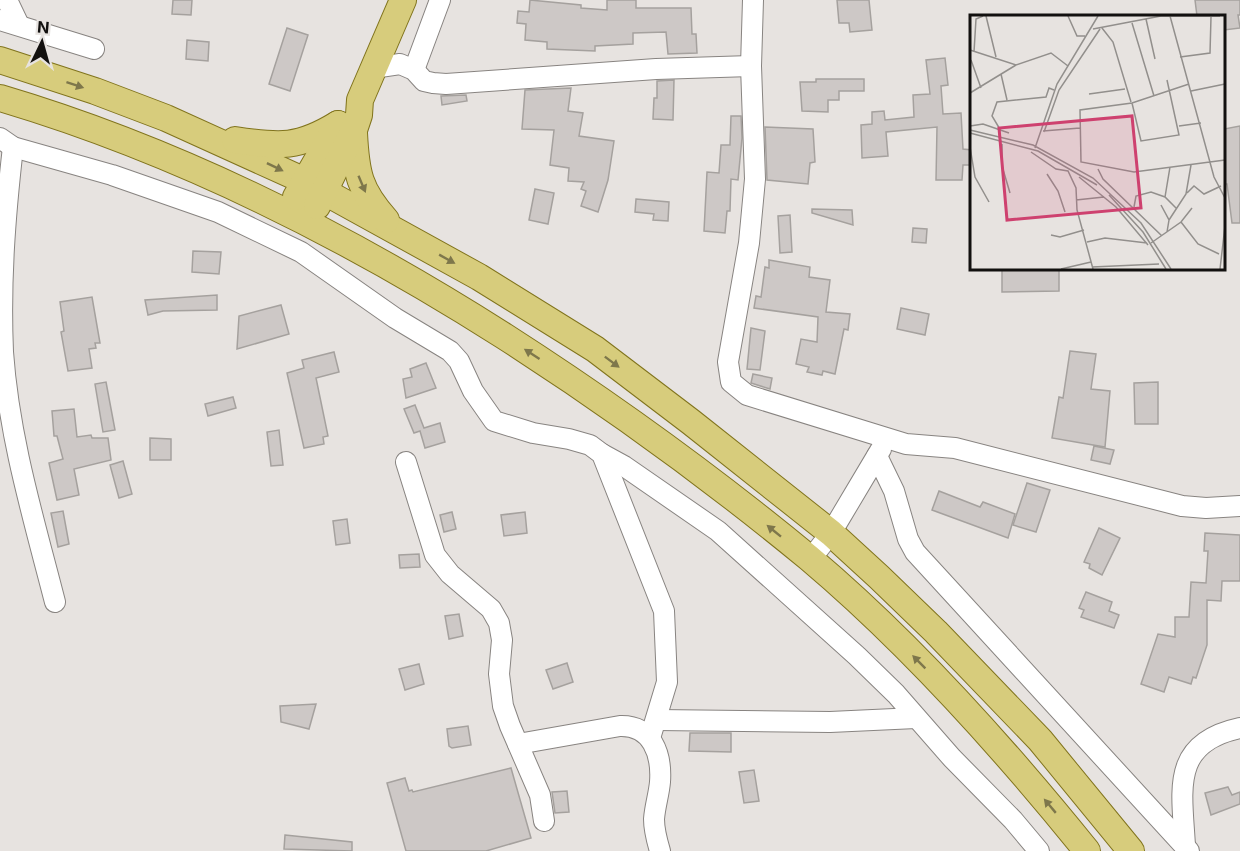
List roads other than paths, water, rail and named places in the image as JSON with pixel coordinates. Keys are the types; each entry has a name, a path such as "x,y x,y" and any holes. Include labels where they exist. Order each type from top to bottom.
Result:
{"main road":[{"path":"393,229 361,186 346,127 348,109 360,100 403,0"},
{"path":"0,60 130,104 205,134 315,187 496,287 595,349 692,422 831,533 936,632 999,697 1078,785 1131,851"},
{"path":"0,98 116,136 297,217 435,292 601,400 679,456 810,560 913,656 964,708 1087,851"},
{"path":"205,134 259,144 281,145 302,142 346,127"},
{"path":"297,217 346,127"}],"street":[{"path":"7,0 10,23 94,49"},
{"path":"414,70 440,0"},
{"path":"753,0 751,66 755,179 749,243 728,362 731,382 747,395 906,444 955,448 1182,506 1206,508 1240,506"},
{"path":"374,68 400,64 414,70 424,81 446,84 656,69 751,66"},
{"path":"55,602 17,458 3,352 1,263 6,143 112,175 218,212 301,252 395,318 450,351 459,361 473,391 494,421 533,433 590,445 624,466 718,531 857,656 896,694 1039,851"},
{"path":"810,560 831,533 887,439"},
{"path":"602,454 664,611 667,682 650,738"},
{"path":"877,456 894,491 908,539 915,552 1187,849"},
{"path":"406,462 435,555 450,574 491,609 499,623 502,640 499,674 503,706 540,795 544,821"},
{"path":"657,720 830,722 916,718"},
{"path":"518,744 632,725 650,738 660,765 654,821 660,851"},
{"path":"1187,849 1181,790 1183,772 1194,751 1208,739 1240,728"}]}
